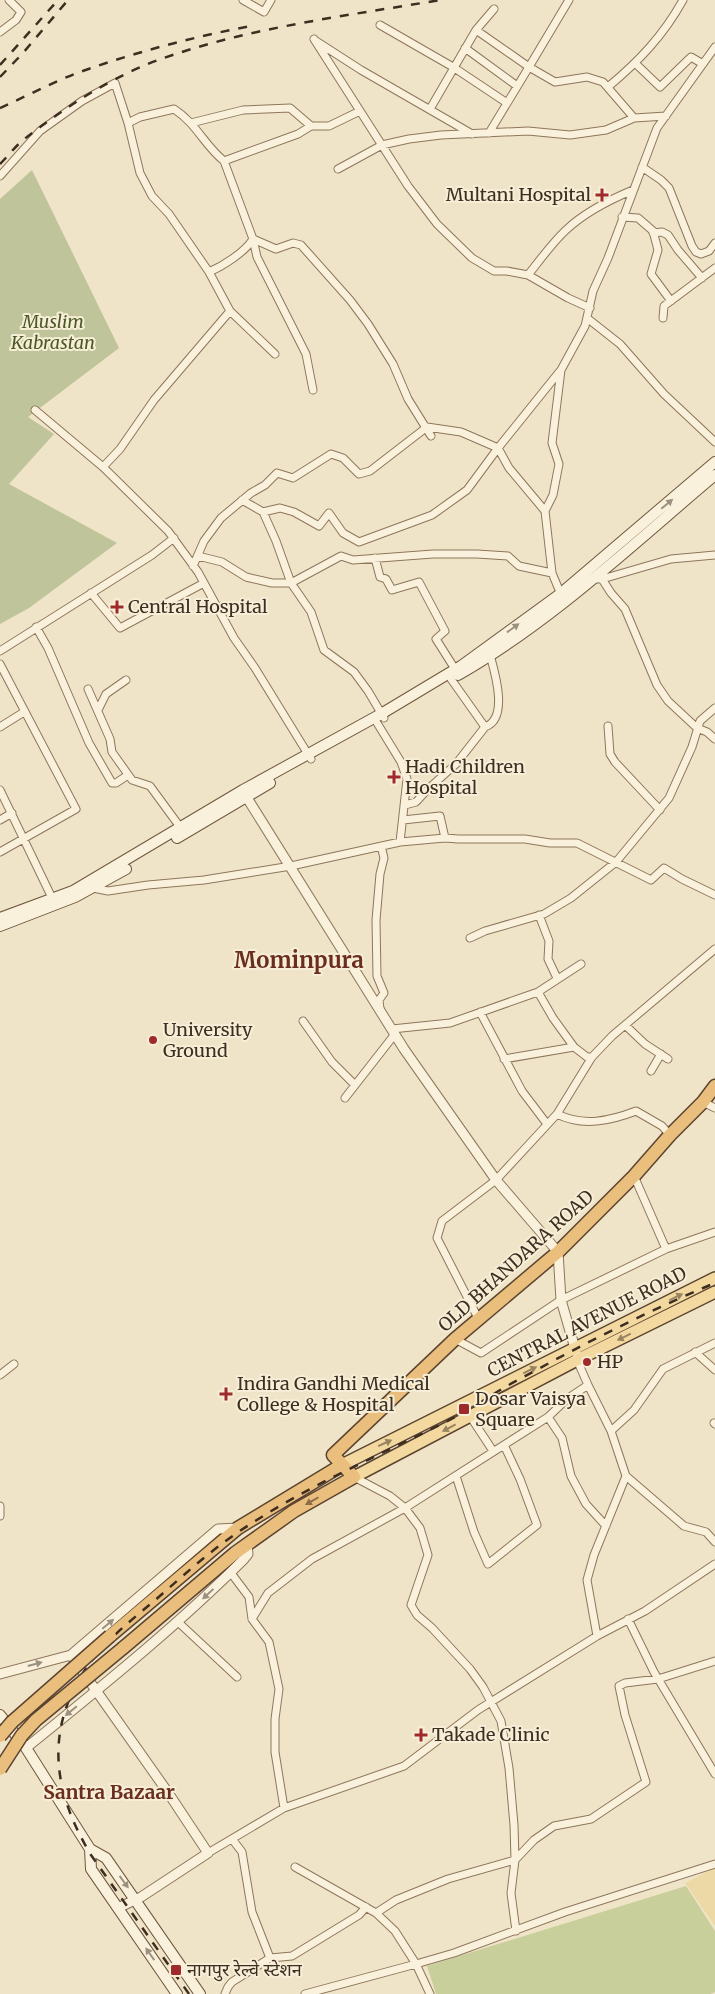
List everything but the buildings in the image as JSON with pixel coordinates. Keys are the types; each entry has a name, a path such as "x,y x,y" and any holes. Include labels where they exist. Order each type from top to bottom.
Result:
{"highway":[{"name":"OLD BHANDARA ROAD","path":"0,1736 12,1722 227,1536 338,1460 455,1339 558,1252 634,1176 670,1135 703,1102 715,1086"},
{"path":"338,1460 354,1477"},
{"name":"CENTRAL AVENUE ROAD","path":"0,1769 22,1735 36,1720 235,1553 294,1511 354,1477"}],"main road":[{"path":"592,578 715,462"},
{"path":"453,674 592,578 715,475"},
{"path":"0,926 54,902 453,674 490,655 562,597"},
{"path":"0,918 93,888 183,830"},
{"name":"CENTRAL AVENUE ROAD","path":"338,1460 575,1348 715,1278"},
{"name":"CENTRAL AVENUE ROAD","path":"354,1477 577,1360 715,1292"},
{"path":"0,1715 26,1748 90,1849 92,1869 178,1994"},
{"path":"90,1849 106,1858 200,1994"}],"street":[{"path":"0,32 16,20 21,12 9,0"},
{"path":"243,0 264,12 271,0"},
{"path":"489,133 569,0"},
{"path":"608,87 636,64 670,24 683,0"},
{"path":"430,109 476,30 494,10"},
{"path":"380,25 453,67 507,104"},
{"path":"476,30 529,67 555,82 587,77 603,82 634,118"},
{"path":"473,134 314,39 408,186 437,224 472,258 494,272 506,271 528,275 568,298 590,308"},
{"path":"263,512 280,508 294,512 319,526 329,513 343,533 359,542 432,515 467,490 561,370 585,326 593,291 608,258 657,128 715,47"},
{"path":"465,48 518,86"},
{"path":"636,64 660,87 691,57 703,64"},
{"path":"0,176 40,131 82,101 115,83 128,123 140,173 152,196 169,214 209,272 230,311 275,354"},
{"path":"191,123 243,110 290,108 311,126"},
{"path":"128,123 140,117 174,109 191,123 224,162 253,239 257,257 306,354 313,390"},
{"path":"224,162 298,134 311,126 329,126 360,111"},
{"path":"338,169 382,145 410,138 528,131 570,136 606,130 634,118 666,116"},
{"path":"642,167 669,188 696,252 701,254 709,251 715,243"},
{"path":"528,275 565,230 578,219 610,199 633,190"},
{"path":"622,217 638,218 653,231 658,250 651,274 671,301"},
{"path":"653,234 662,232 668,235 702,278"},
{"path":"209,272 230,261 240,251 249,246 253,239"},
{"path":"253,239 276,249 293,243 301,245 316,260 368,324 393,364 408,399 432,436"},
{"path":"662,318 664,306 715,268"},
{"path":"102,467 120,449 160,393 230,311"},
{"path":"587,318 620,344 664,394 715,442"},
{"path":"561,370 552,443 559,464 553,495 545,511 552,573 562,597"},
{"path":"35,410 102,467 174,538 194,566 234,638 256,668 310,757"},
{"path":"194,566 204,541 221,518 250,493 265,486 277,473 293,478 331,454 343,458 359,474 362,474 370,471 427,427 460,432 498,448 509,468 545,511"},
{"path":"242,500 263,512 291,583 311,612 324,650 354,672 401,762 407,779 400,842"},
{"path":"0,651 152,555 174,538"},
{"path":"198,556 222,562 246,577 272,583 291,583 341,556 353,560 442,554 508,556 519,566 552,573"},
{"path":"592,578 671,559 715,555"},
{"path":"375,558 380,577 386,579 392,590 419,582 445,631 436,639 453,674 484,727"},
{"path":"592,578 629,616 657,685 668,701 697,728 708,732 715,739"},
{"path":"91,593 120,628 168,604 204,583"},
{"path":"36,627 48,648 89,743 112,783 116,783 128,775"},
{"path":"404,805 416,802 456,764 484,727 490,725 495,720 498,706 497,678 490,655"},
{"path":"0,664 76,809 0,852"},
{"path":"98,710 106,694 126,680"},
{"path":"88,689 110,739 112,752 132,780 150,786 183,830"},
{"path":"470,938 485,931 539,915 571,898 616,862 660,810 674,789 692,747 700,721 715,708"},
{"path":"0,727 24,712"},
{"path":"608,726 610,754 615,762 660,810"},
{"path":"0,790 54,902"},
{"path":"245,793 292,866 393,1032 496,1180 558,1252 562,1300 577,1360 611,1431 626,1476 684,1526 706,1532 715,1542"},
{"path":"0,820 12,813"},
{"path":"403,820 440,816 445,838"},
{"path":"93,888 108,891 122,890 148,885 204,880 292,866 400,842 445,838 458,840 525,839 550,843 577,843 651,880 664,868 715,895"},
{"path":"381,846 384,858 380,874 376,920 377,976 384,993 379,1000 381,1012"},
{"path":"539,915 549,941 548,959 557,978"},
{"path":"479,1320 437,1238 442,1221 496,1180 557,1114 592,1057 625,1025 715,949"},
{"path":"345,1098 393,1032 450,1023 538,992 581,964"},
{"path":"538,992 553,1018 574,1047 586,1056 592,1057"},
{"path":"480,1012 522,1092 546,1124"},
{"path":"303,1021 332,1062 355,1085"},
{"path":"625,1025 645,1044 668,1059"},
{"path":"504,1059 574,1047"},
{"path":"651,1071 661,1054"},
{"path":"703,1102 715,1108"},
{"path":"557,1114 568,1120 600,1122 636,1111 662,1126 670,1135"},
{"path":"634,1176 666,1249"},
{"path":"455,1339 481,1353 562,1300 666,1249 714,1234"},
{"path":"611,1431 634,1410 662,1369 715,1343"},
{"path":"695,1352 715,1370"},
{"path":"0,1375 14,1364"},
{"path":"252,1619 268,1593 312,1559 405,1508 456,1476 548,1417 567,1399 588,1385"},
{"path":"470,1416 493,1451"},
{"path":"548,1417 562,1438 570,1476 586,1504 606,1526"},
{"path":"456,1476 474,1532 488,1564 537,1525 504,1445"},
{"path":"597,1636 587,1580 594,1555 626,1476"},
{"path":"354,1477 390,1496 405,1508 420,1528 428,1555 411,1605 417,1615 432,1628 470,1669 492,1702 500,1721 509,1768 515,1860 511,1893 516,1931"},
{"path":"0,1506 0,1516"},
{"path":"0,1674 70,1655 218,1529 238,1528"},
{"path":"26,1748 96,1692 178,1622 231,1573 248,1554 247,1544"},
{"path":"118,1908 141,1897 284,1808 404,1766 478,1710 597,1636 645,1611 715,1564"},
{"path":"231,1573 249,1597 252,1619 269,1642 279,1689 275,1718 276,1752 284,1808"},
{"path":"628,1619 658,1679 715,1774"},
{"path":"178,1622 237,1677"},
{"path":"70,1655 208,1854"},
{"path":"376,1914 396,1900 448,1879 515,1860 534,1840 554,1826 591,1819 646,1782 625,1715 619,1686 624,1683 658,1679 715,1661"},
{"path":"232,1839 242,1852 252,1912 270,1958"},
{"path":"305,1994 454,1953 566,1912 715,1864"},
{"path":"295,1867 366,1907 395,1931 416,1964 430,1994"},
{"path":"226,1994 232,1982 270,1958 292,1956 359,1915 366,1907"}],"green space":[{"name":"Muslim Kabrastan","path":"32,170 119,348 28,417 54,434 9,484 117,543 29,608 0,624 0,199"},
{"path":"686,1886 715,1931 715,1992 711,1994 436,1994 427,1966"}],"sand":[{"path":"715,1868 715,1926 685,1883"}],"railway":[{"path":"0,65 58,0"},
{"path":"0,77 68,0"},
{"path":"0,164 23,140 74,103 125,74 161,59 264,30 440,0"},
{"path":"0,108 67,77 98,66 185,40 251,26"},
{"path":"189,1994 91,1855 70,1814 60,1772 58,1750 66,1707 83,1672 121,1630 200,1562 236,1534 275,1509 327,1480 463,1413 513,1383 640,1316 715,1283"}],"place":[{"name":"Multani Hospital","path":"602,195"},
{"name":"Central Hospital","path":"117,607"},
{"name":"Hadi Children Hospital","path":"394,777"},
{"name":"University Ground","path":"153,1040"},
{"name":"HP","path":"587,1362"},
{"name":"Indira Gandhi Medical College & Hospital","path":"226,1394"},
{"name":"Dosar Vaisya Square","path":"464,1409"},
{"name":"Takade Clinic","path":"421,1735"},
{"name":"नागपुर रेल्वे स्टेशन","path":"176,1970"}],"district":[{"name":"Mominpura","path":"299,960"},
{"name":"Santra Bazaar","path":"109,1792"}]}
